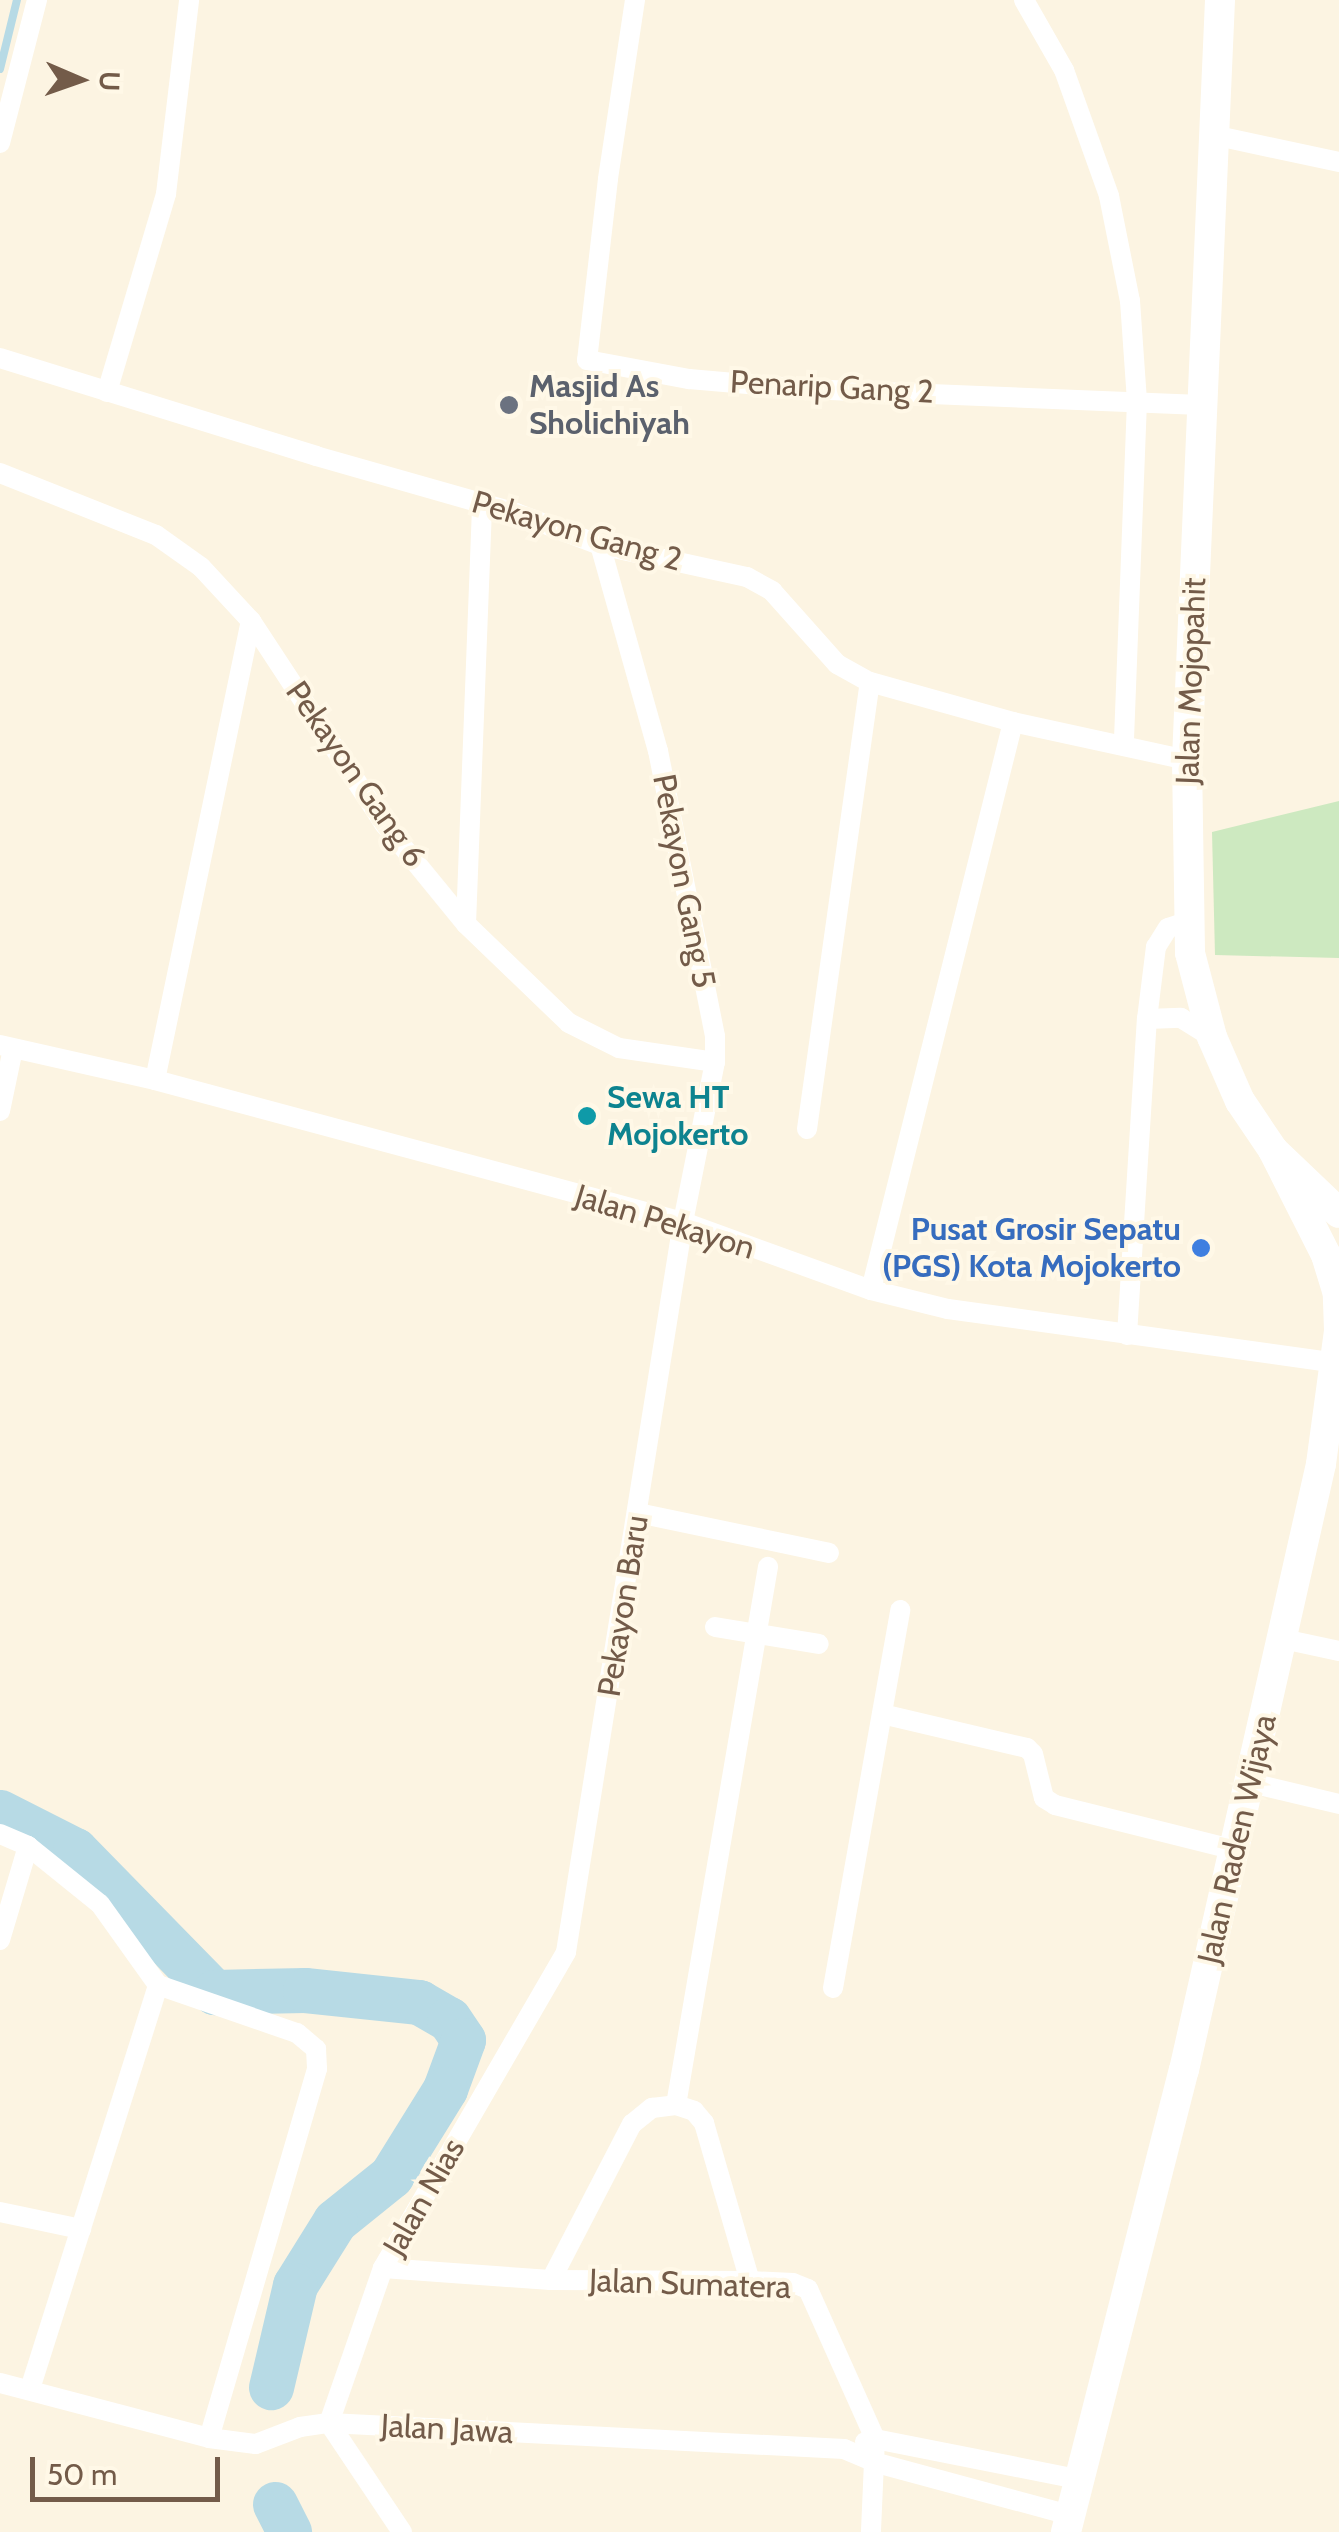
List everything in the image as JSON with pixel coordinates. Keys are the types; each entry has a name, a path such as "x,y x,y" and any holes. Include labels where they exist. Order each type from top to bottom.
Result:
{"main road":[{"name":"Jalan Mojopahit","path":"1203,0 1213,102 1225,138 1201,404 1187,760 1190,953 1212,1037 1240,1101 1273,1150 1339,1213"},
{"name":"Jalan Mojopahit","path":"1213,102 1220,0"},
{"name":"Jalan Raden Wijaya","path":"1068,2524 1184,2070 1282,1639 1330,1464 1338,1294 1326,1255 1273,1150"}],"street":[{"path":"0,143 36,0"},
{"path":"108,392 166,194 188,0"},
{"name":"Penarip Gang 2","path":"634,0 588,360 689,379 806,389 1201,404"},
{"path":"1024,0 1064,70 1109,196 1130,300 1137,401 1124,746"},
{"path":"1225,138 1339,162"},
{"name":"Pekayon Gang 2","path":"0,358 600,544 731,572 762,584 837,664 870,682 1013,722 1187,760"},
{"name":"Pekayon Gang 6","path":"0,474 156,535 183,550 251,621 385,825 466,924 583,1033 619,1048 715,1062"},
{"path":"466,924 482,505"},
{"name":"Pekayon Gang 5","path":"600,544 658,752 715,1036 715,1062 683,1222"},
{"path":"155,1080 251,621"},
{"path":"807,1129 870,682"},
{"path":"871,1290 1013,722"},
{"path":"1127,1335 1147,1019 1156,946 1168,928 1189,921"},
{"path":"1147,1019 1181,1018 1212,1037"},
{"path":"0,1111 7,1047"},
{"name":"Jalan Pekayon","path":"7,1047 155,1080 683,1222 871,1290 984,1316 1337,1362"},
{"name":"Pekayon Baru","path":"549,1986 566,1952 574,1918 683,1222"},
{"path":"638,1512 828,1553"},
{"path":"676,2105 768,1567"},
{"path":"833,1988 900,1610"},
{"path":"715,1627 819,1644"},
{"path":"1282,1639 1339,1651"},
{"path":"882,1714 1027,1748 1033,1754 1044,1798 1055,1805 1234,1850"},
{"path":"1251,1783 1339,1804"},
{"path":"0,1834 28,1846 100,1904 158,1984 297,2033 316,2049 317,2069 209,2438"},
{"path":"0,1940 28,1846"},
{"path":"30,2390 158,1984"},
{"name":"Jalan Nias","path":"329,2423 382,2268 549,1986"},
{"path":"550,2280 632,2124 652,2108 676,2105 694,2111 704,2123 750,2281"},
{"path":"0,2212 80,2230"},
{"name":"Jalan Sumatera","path":"382,2268 550,2280 793,2283 814,2295 875,2439 877,2463 871,2532"},
{"name":"Jalan Jawa","path":"0,2383 209,2438 256,2444 300,2427 329,2423 844,2449 1068,2524"},
{"path":"329,2423 402,2532"},
{"name":"Jalan Jawa","path":"844,2449 875,2439 1077,2479"}],"green space":[{"path":"1339,801 1339,958 1215,955 1212,832"}],"waterway":[{"path":"0,69 17,0"},
{"path":"0,1812 75,1850 214,1992 305,1990 419,2002 449,2019 463,2040 445,2089 391,2176 335,2221 295,2285 271,2387"},
{"path":"275,2504 289,2532"}],"place":[{"name":"Masjid As Sholichiyah","path":"509,405"},
{"name":"Sewa HT Mojokerto","path":"587,1116"},
{"name":"Pusat Grosir Sepatu (PGS) Kota Mojokerto","path":"1201,1248"}]}
